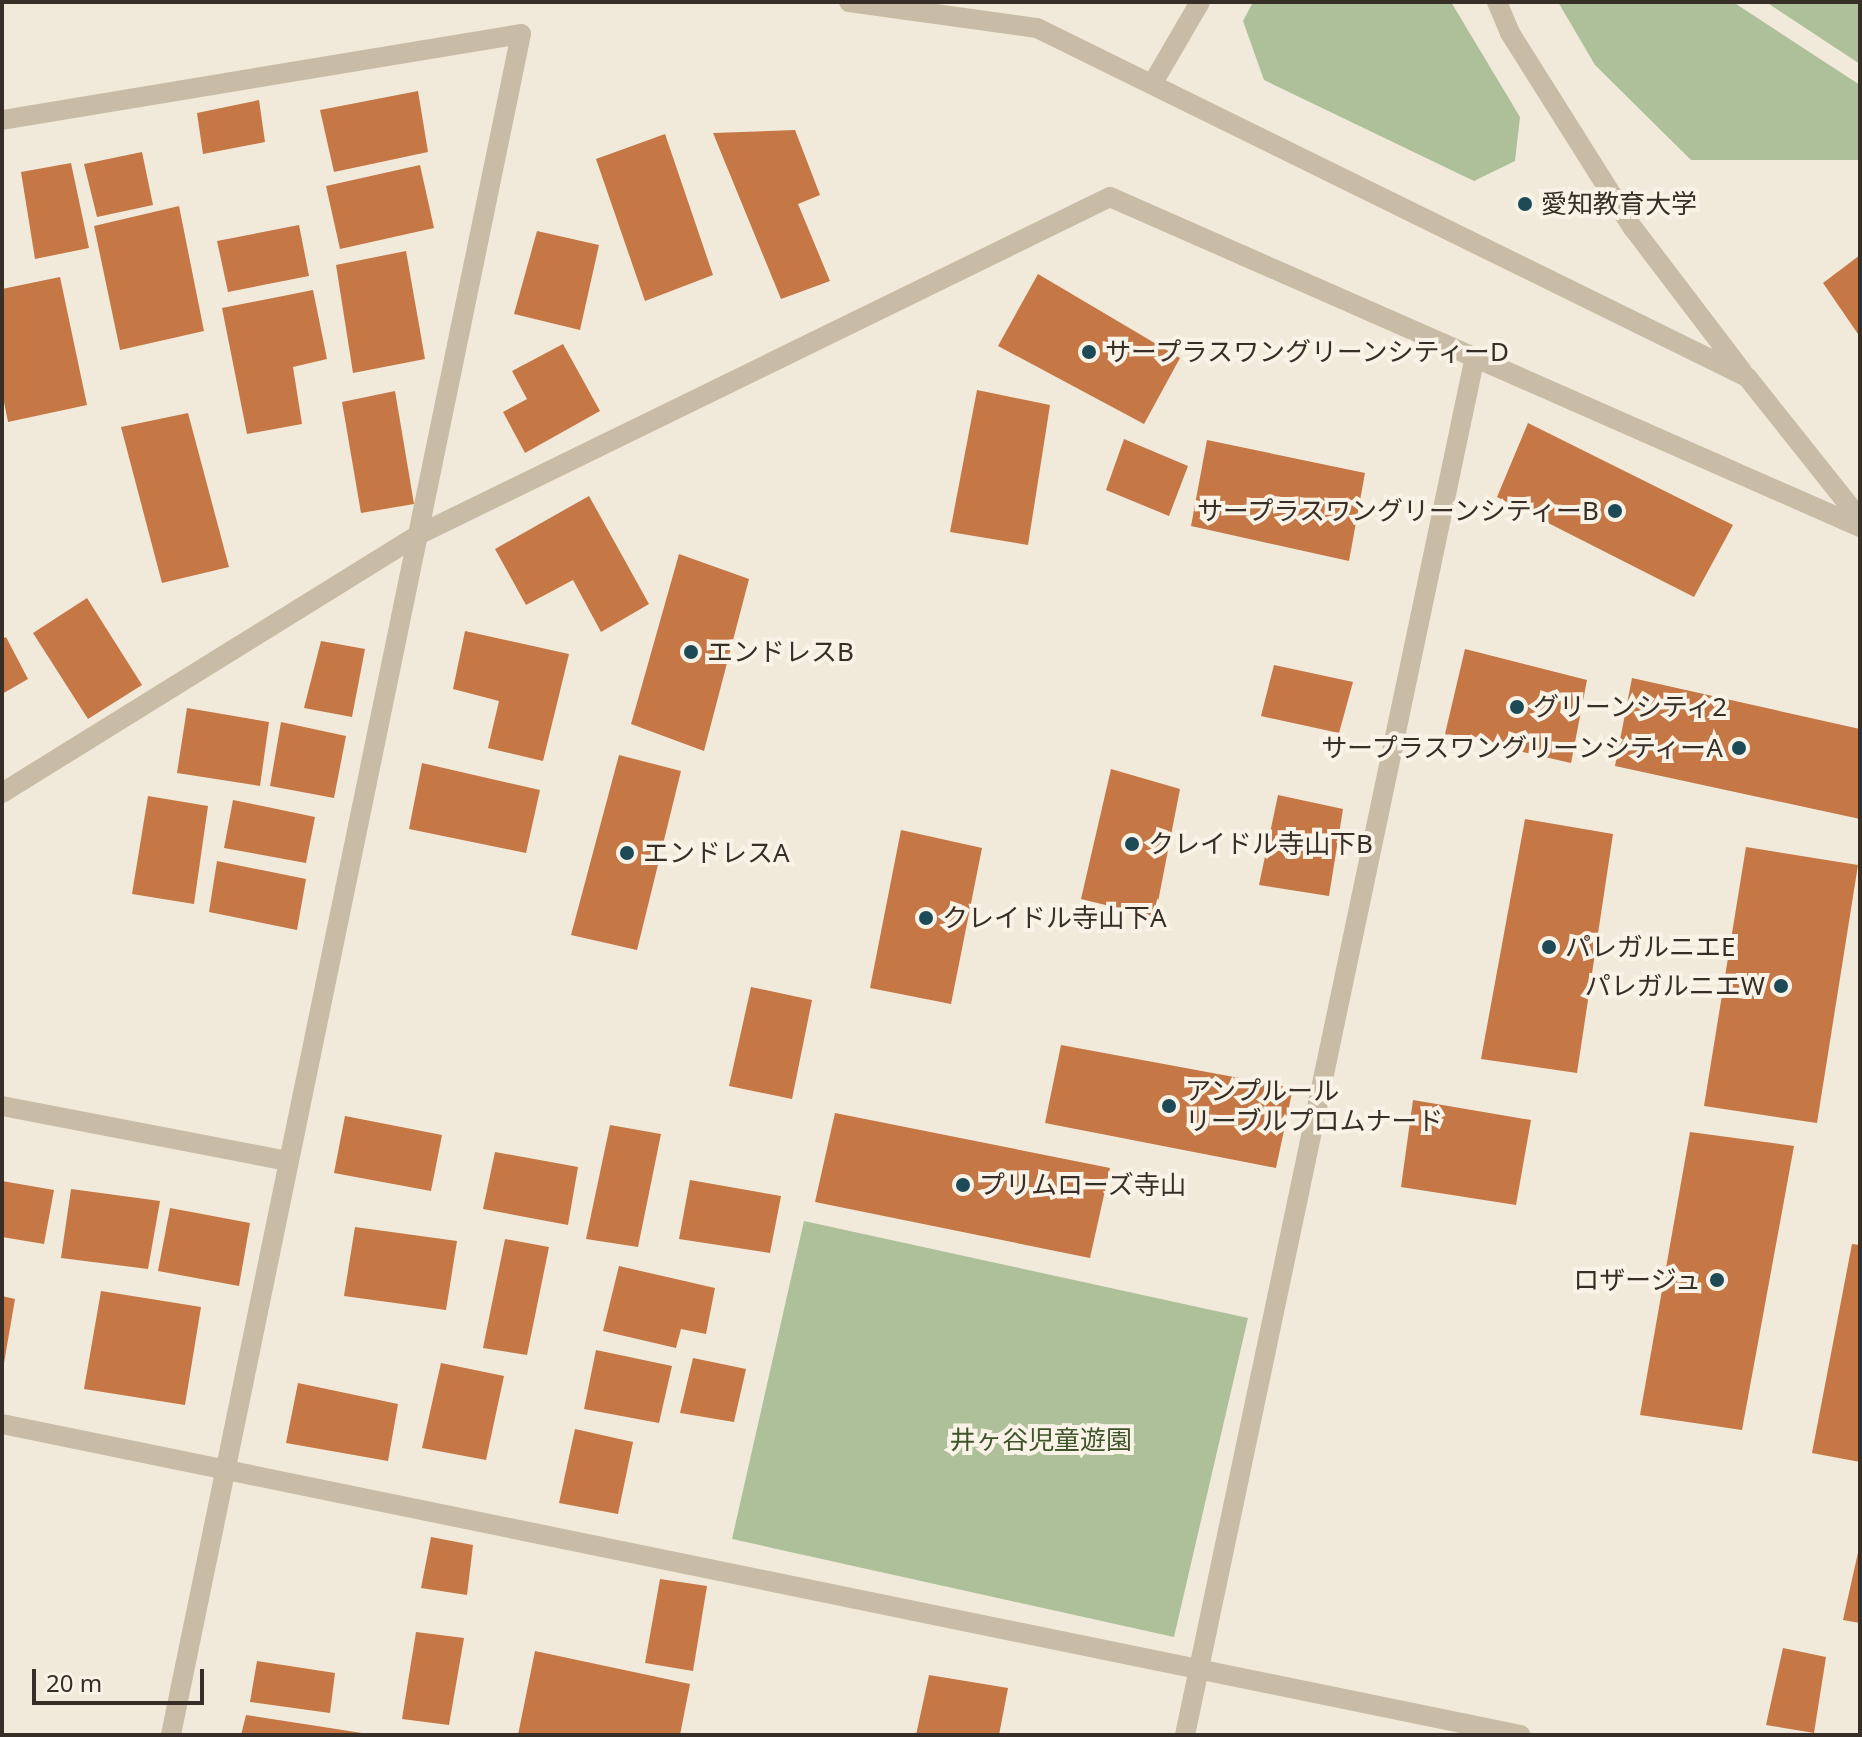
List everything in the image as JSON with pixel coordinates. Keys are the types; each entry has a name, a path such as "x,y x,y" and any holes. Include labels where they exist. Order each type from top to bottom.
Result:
{"street":[{"path":"849,2 1037,28 1154,81 1747,377"},
{"path":"1154,81 1200,2"},
{"path":"1497,2 1510,33 1633,228 1860,519"},
{"path":"2,120 521,34 171,1735"},
{"path":"2,793 418,535 1110,197 1860,527"},
{"path":"1185,1735 1475,356"},
{"path":"2,1106 288,1161"},
{"path":"2,1424 1520,1735"}],"green space":[{"path":"1253,2 1451,2 1520,117 1515,161 1474,181 1264,80 1243,21"},
{"path":"1558,2 1733,2 1860,85 1860,160 1691,160 1595,65"},
{"path":"1766,2 1860,2 1860,64"},
{"name":"井ヶ谷児童遊園","path":"804,1221 1248,1318 1174,1637 732,1539"}],"building":[{"path":"418,91 428,152 334,172 320,110"},
{"path":"259,100 265,142 203,154 197,113"},
{"path":"795,130 820,195 798,204 830,281 781,299 713,133"},
{"path":"665,134 713,275 645,301 596,159"},
{"path":"142,152 153,205 97,217 84,164"},
{"path":"71,163 89,248 35,259 21,172"},
{"path":"420,165 434,228 340,249 326,186"},
{"path":"179,206 204,331 120,350 94,226"},
{"path":"299,225 309,276 228,292 217,241"},
{"path":"537,231 599,245 580,330 514,314"},
{"path":"406,251 425,359 353,373 336,265"},
{"path":"1860,255 1860,337 1823,283"},
{"name":"サープラスワングリーンシティーD","path":"1038,274 1180,358 1144,424 998,346"},
{"path":"60,277 87,405 8,422 2,392 2,289"},
{"path":"313,290 327,359 293,367 302,424 247,434 222,308"},
{"path":"563,344 600,411 525,453 503,412 527,399 512,371"},
{"path":"977,390 1050,405 1028,545 950,532"},
{"path":"395,391 414,504 361,513 342,402"},
{"path":"188,413 229,567 162,583 121,427"},
{"name":"サープラスワングリーンシティーB","path":"1528,423 1733,525 1694,597 1497,497"},
{"path":"1124,439 1188,466 1169,516 1106,490"},
{"path":"1207,440 1365,473 1349,561 1191,526"},
{"path":"589,496 649,604 601,632 573,580 526,605 495,549"},
{"name":"エンドレスB","path":"679,554 749,579 704,751 631,724"},
{"path":"87,598 142,685 88,719 33,633"},
{"path":"465,631 569,654 543,761 488,748 499,701 453,689"},
{"path":"6,637 28,679 2,694 2,639"},
{"path":"321,641 365,649 352,717 304,708"},
{"name":"グリーンシティ2","path":"1465,649 1587,680 1571,763 1445,734"},
{"path":"1274,665 1353,682 1339,733 1261,716"},
{"name":"サープラスワングリーンシティーA","path":"1632,678 1860,729 1860,819 1615,766"},
{"path":"187,708 269,722 260,786 177,773"},
{"path":"281,722 346,736 334,798 270,786"},
{"name":"エンドレスA","path":"619,755 681,771 637,950 571,935"},
{"path":"422,763 540,790 526,853 409,829"},
{"name":"クレイドル寺山下B","path":"1111,769 1180,789 1155,917 1081,899"},
{"path":"1278,795 1343,809 1329,896 1259,885"},
{"path":"148,796 208,806 194,904 132,894"},
{"path":"233,800 315,817 306,863 224,848"},
{"name":"パレガルニエE","path":"1525,819 1613,834 1577,1073 1481,1059"},
{"name":"クレイドル寺山下A","path":"901,830 982,848 951,1004 870,988"},
{"name":"パレガルニエW","path":"1746,847 1858,865 1817,1123 1704,1106"},
{"path":"217,861 306,879 297,930 209,912"},
{"path":"751,987 812,1000 792,1099 729,1086"},
{"name":"アンプルール リーブルプロムナード","path":"1061,1045 1293,1088 1276,1168 1045,1123"},
{"path":"1413,1100 1531,1120 1516,1205 1401,1187"},
{"name":"プリムローズ寺山","path":"835,1113 1110,1168 1090,1258 815,1202"},
{"path":"345,1116 442,1135 431,1191 334,1173"},
{"path":"610,1125 661,1134 638,1247 586,1239"},
{"name":"ロザージュ","path":"1690,1132 1794,1146 1742,1430 1640,1415"},
{"path":"495,1152 578,1167 568,1225 483,1209"},
{"path":"690,1180 781,1196 770,1253 679,1239"},
{"path":"2,1181 54,1190 44,1244 2,1237"},
{"path":"71,1189 160,1201 148,1269 61,1258"},
{"path":"170,1208 250,1223 239,1286 158,1271"},
{"path":"355,1227 457,1241 446,1310 344,1296"},
{"path":"505,1239 549,1247 527,1355 483,1348"},
{"path":"1852,1244 1860,1245 1860,1462 1812,1453"},
{"path":"619,1266 715,1288 706,1334 681,1329 676,1348 603,1331"},
{"path":"101,1291 201,1307 185,1405 84,1389"},
{"path":"2,1296 15,1299 4,1363 2,1363"},
{"path":"596,1350 672,1366 659,1423 584,1409"},
{"path":"693,1358 746,1369 734,1422 680,1413"},
{"path":"441,1363 504,1376 486,1460 422,1448"},
{"path":"298,1383 398,1404 388,1461 286,1443"},
{"path":"575,1429 633,1442 618,1514 559,1503"},
{"path":"431,1537 473,1545 467,1595 421,1588"},
{"path":"1860,1548 1860,1623 1843,1620"},
{"path":"660,1579 707,1586 693,1671 645,1663"},
{"path":"416,1632 464,1638 449,1725 402,1719"},
{"path":"1783,1648 1826,1657 1814,1733 1766,1725"},
{"path":"535,1651 690,1684 680,1735 518,1735"},
{"path":"257,1661 335,1673 330,1713 250,1702"},
{"path":"929,1675 1008,1688 999,1735 916,1735"},
{"path":"246,1715 362,1733 241,1735"}],"place":[{"name":"愛知教育大学","path":"1525,204"},
{"name":"サープラスワングリーンシティーD","path":"1089,352"},
{"name":"サープラスワングリーンシティーB","path":"1615,511"},
{"name":"エンドレスB","path":"691,652"},
{"name":"グリーンシティ2","path":"1517,707"},
{"name":"サープラスワングリーンシティーA","path":"1739,748"},
{"name":"クレイドル寺山下B","path":"1132,844"},
{"name":"エンドレスA","path":"627,853"},
{"name":"クレイドル寺山下A","path":"926,918"},
{"name":"パレガルニエE","path":"1549,947"},
{"name":"パレガルニエW","path":"1781,986"},
{"name":"アンプルール リーブルプロムナード","path":"1169,1106"},
{"name":"プリムローズ寺山","path":"963,1185"},
{"name":"ロザージュ","path":"1717,1280"}]}
